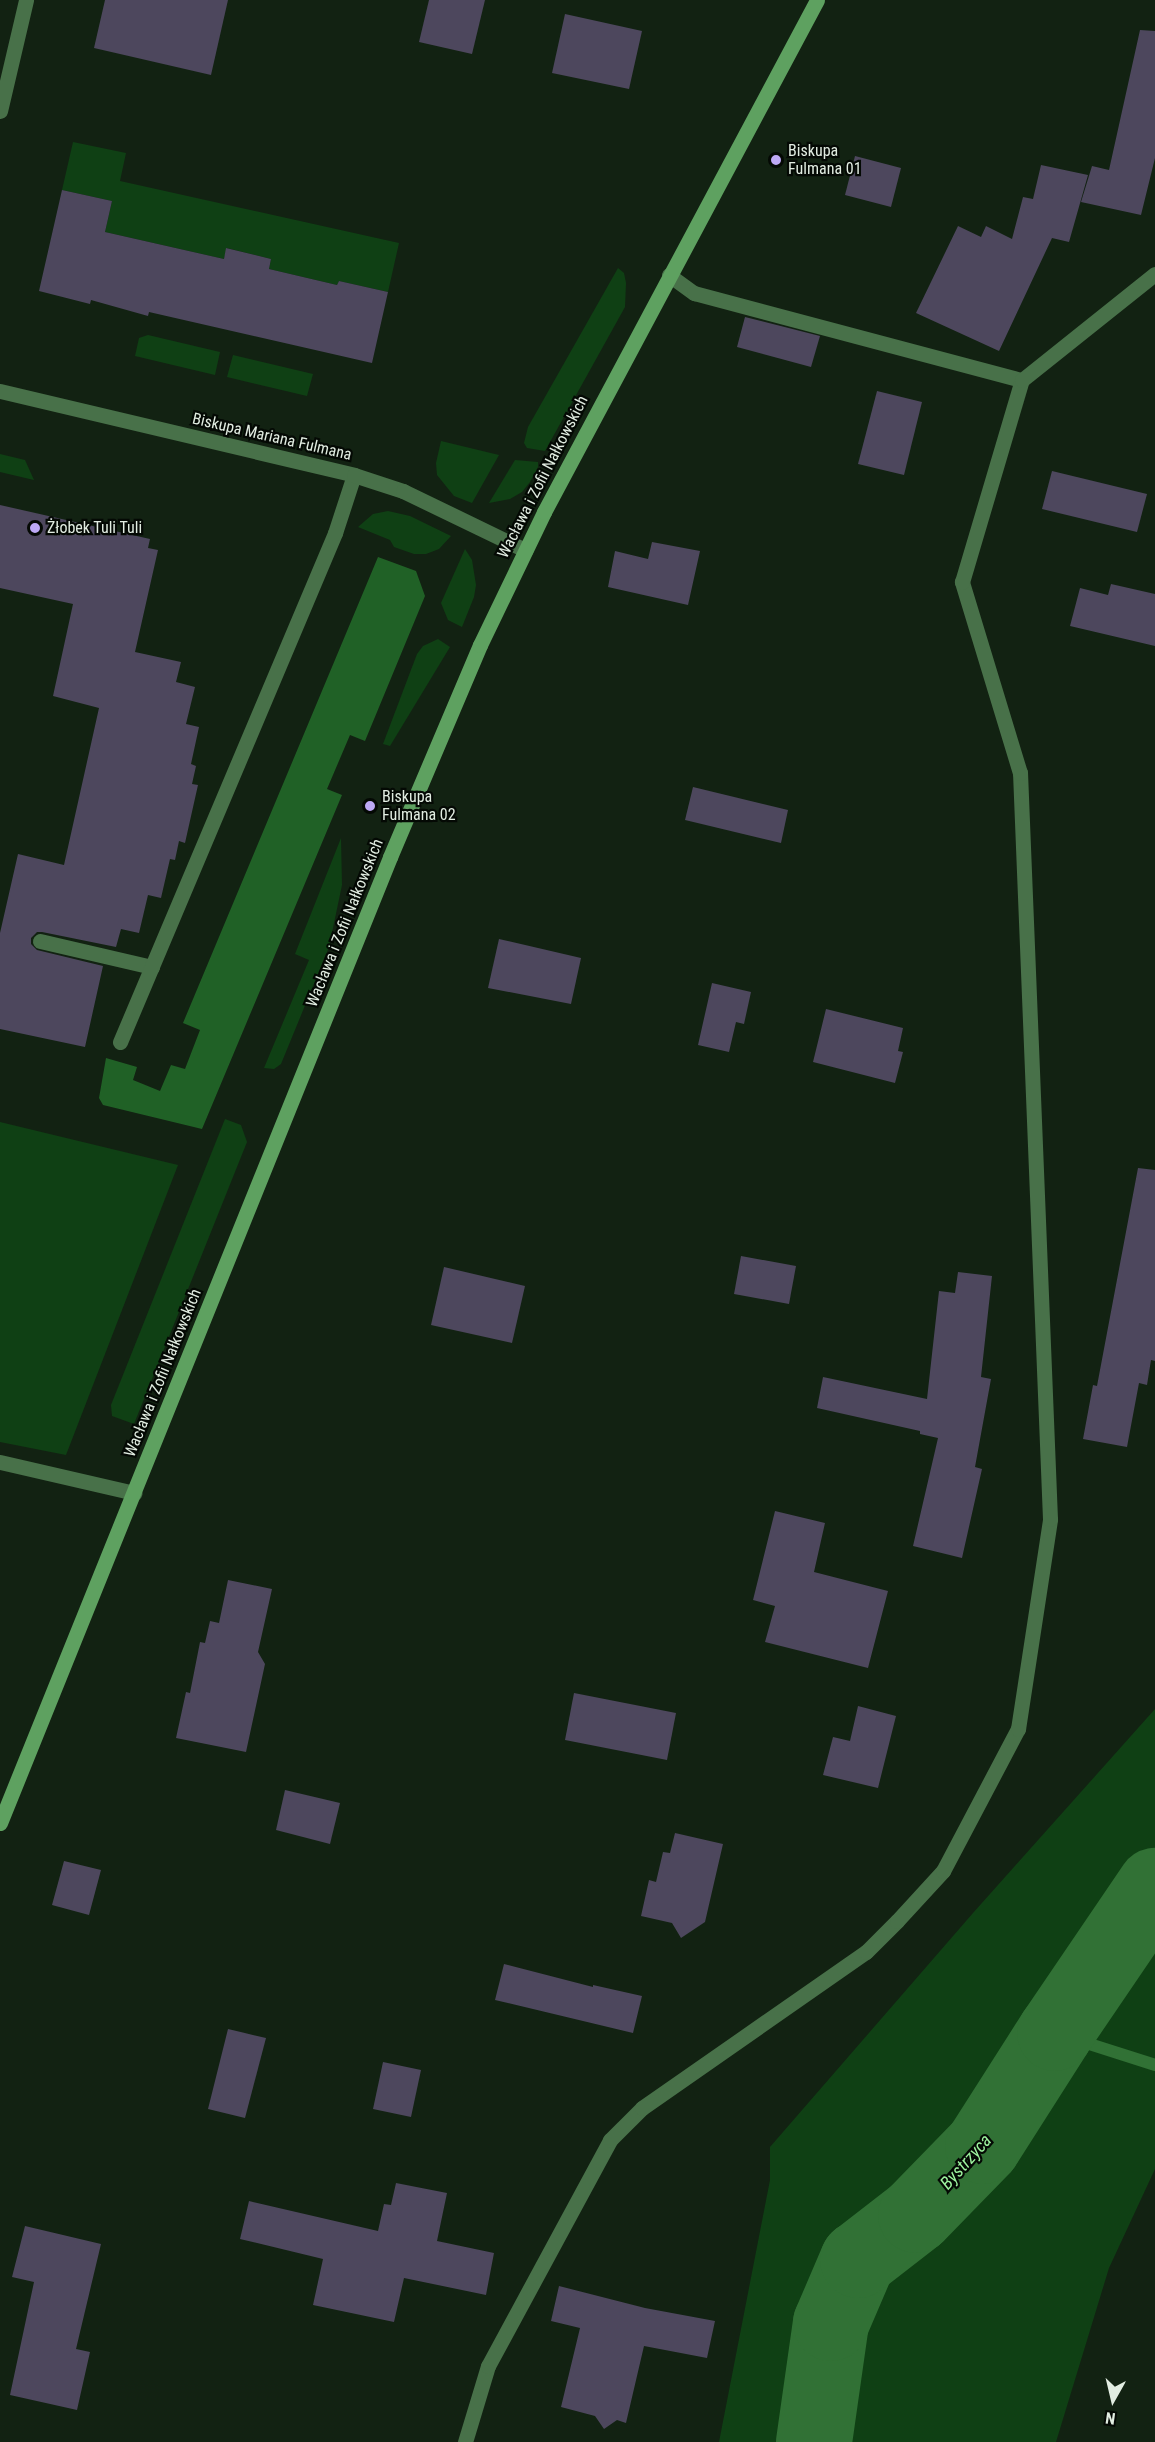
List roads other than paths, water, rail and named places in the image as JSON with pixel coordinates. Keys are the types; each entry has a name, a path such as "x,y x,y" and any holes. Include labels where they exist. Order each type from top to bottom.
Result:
{"street":[{"path":"0,111 26,0"},
{"name":"Wacława i Zofii Nałkowskich","path":"0,1823 390,857 480,645 525,550 817,0"},
{"path":"465,2442 488,2366 610,2140 642,2108 866,1953 943,1871 1018,1729 1050,1519 1020,773 962,582 1022,380 1155,274"},
{"path":"669,276 694,293 1022,380"},
{"name":"Biskupa Mariana Fulmana","path":"0,391 354,475 403,491 525,550"},
{"path":"120,1042 331,543 354,475"},
{"path":"40,941 152,967"},
{"path":"0,1462 134,1493"}],"waterway":[{"name":"Bystrzyca","path":"814,2442 831,2323 858,2260 916,2215 983,2146 1055,2033 1155,1886"},
{"path":"1055,2033 1155,2065"}],"place":[{"name":"Biskupa Fulmana 01","path":"776,160"},
{"name":"Żłobek Tuli Tuli","path":"35,528"},
{"name":"Biskupa Fulmana 02","path":"370,806"}]}
